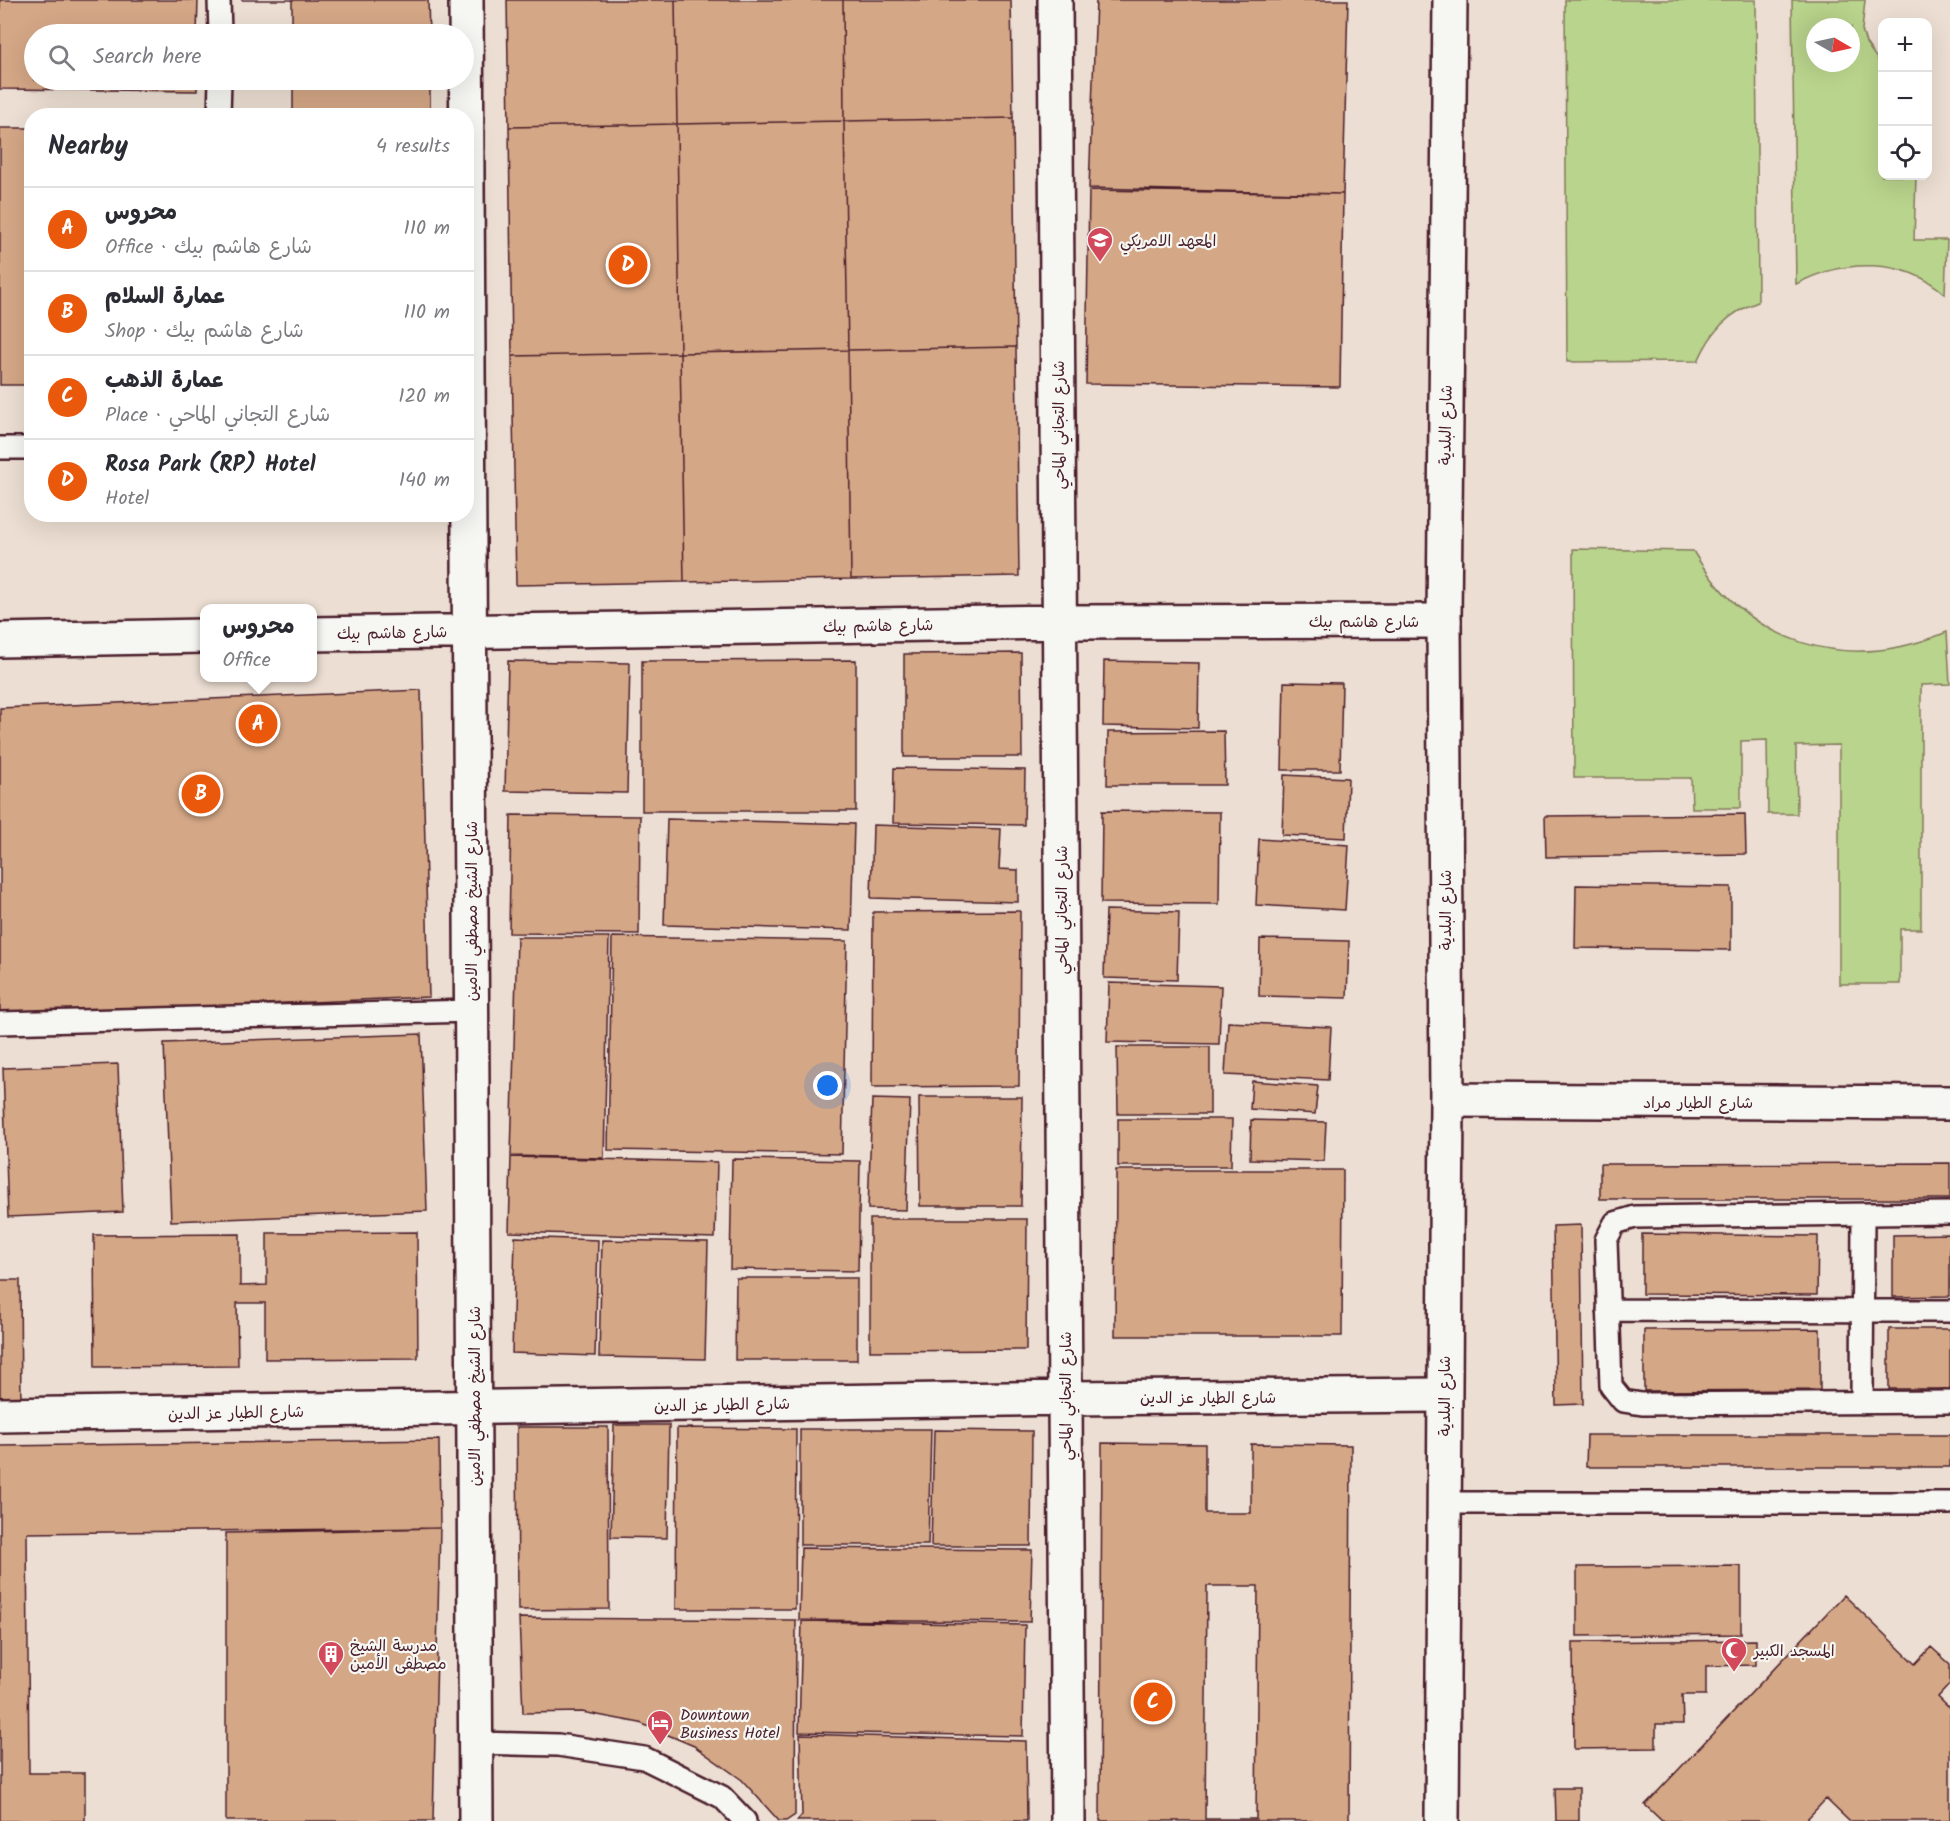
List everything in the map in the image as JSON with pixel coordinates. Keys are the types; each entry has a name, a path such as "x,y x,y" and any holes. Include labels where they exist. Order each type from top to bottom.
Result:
{"street":[{"name":"شارع الشيخ مصطفي الامين","path":"466,0 466,24"},
{"name":"شارع التجاني الماحي","path":"1055,0 1068,1821"},
{"name":"شارع البلدية","path":"1442,1821 1443,1395 1447,1100 1443,621 1450,0"},
{"name":"شارع الشيخ مصطفي الامين","path":"466,90 466,108"},
{"name":"شارع الشيخ مصطفي الامين","path":"469,522 476,1821"},
{"name":"شارع هاشم بيك","path":"317,634 1059,622 1443,621"},
{"path":"0,640 200,636"},
{"name":"شارع الطيار مراد","path":"1447,1100 1950,1103"},
{"name":"شارع الطيار عز الدين","path":"0,1414 474,1409 1065,1398 1443,1395"}],"lane":[{"path":"219,0 220,24"},
{"path":"219,108 220,90"},
{"path":"0,448 24,448"},
{"path":"0,1023 472,1011"},
{"path":"1950,1213 1635,1217 1615,1223 1606,1240 1611,1386 1623,1401 1642,1404 1950,1402"},
{"path":"1862,1403 1863,1215"},
{"path":"1608,1310 1950,1311"},
{"path":"1444,1503 1950,1503"},
{"path":"475,1743 558,1745 644,1758 722,1797 745,1821"}],"green space":[{"path":"1565,0 1756,0 1758,302 1737,312 1721,325 1708,341 1698,361 1567,362"},
{"path":"1792,0 1865,0 1862,30 1866,43 1878,60 1878,180 1916,180 1914,240 1947,240 1945,294 1929,282 1911,273 1892,268 1853,266 1814,276 1796,284"},
{"path":"1573,549 1693,551 1716,583 1742,610 1771,629 1803,643 1837,650 1873,650 1909,644 1947,632 1950,684 1921,685 1921,929 1900,929 1900,984 1839,984 1839,745 1796,746 1797,814 1768,814 1767,740 1741,741 1741,808 1692,808 1691,778 1574,778"}],"building":[{"path":"0,0 198,0 197,24 24,24 24,89 0,89"},
{"path":"292,0 428,0 429,24 292,24"},
{"path":"507,0 675,0 677,124 509,127"},
{"path":"675,0 843,0 844,121 677,124"},
{"path":"843,0 1011,0 1013,118 844,121"},
{"path":"1096,0 1348,0 1343,194 1089,188"},
{"path":"98,90 197,90 197,91"},
{"path":"293,90 430,90 430,108 293,108"},
{"path":"1013,118 1016,347 848,350 844,121"},
{"path":"844,121 848,350 680,353 677,124"},
{"path":"677,124 680,353 512,356 509,127"},
{"path":"0,128 24,128 24,385 0,385"},
{"path":"1089,190 1343,194 1340,387 1086,384"},
{"path":"1016,347 1019,576 851,579 848,350"},
{"path":"848,350 851,579 684,582 680,353"},
{"path":"680,353 684,582 516,585 512,356"},
{"path":"1021,653 1022,757 904,757 904,654"},
{"path":"856,660 856,811 642,811 642,661"},
{"path":"508,661 630,663 627,793 505,791"},
{"path":"1104,661 1199,663 1198,728 1103,726"},
{"path":"1284,682 1342,683 1340,770 1282,770"},
{"path":"421,690 429,997 0,1015 0,708"},
{"path":"1224,731 1225,785 1107,785 1108,732"},
{"path":"894,768 1025,770 1024,825 893,823"},
{"path":"1284,775 1348,778 1346,838 1282,835"},
{"path":"1102,811 1220,812 1219,904 1101,903"},
{"path":"1745,814 1746,854 1546,857 1545,816"},
{"path":"511,815 640,816 639,934 509,933"},
{"path":"667,819 854,824 851,930 664,925"},
{"path":"873,825 1001,829 999,869 1018,870 1018,902 871,898"},
{"path":"1259,839 1349,845 1345,910 1256,905"},
{"path":"1576,885 1731,887 1731,950 1575,948"},
{"path":"1106,910 1179,912 1177,980 1104,978"},
{"path":"1020,911 1019,1086 872,1087 873,912"},
{"path":"517,937 609,937 604,1158 511,1156"},
{"path":"612,937 847,941 842,1154 608,1150"},
{"path":"1260,939 1349,941 1347,998 1259,996"},
{"path":"1109,983 1221,986 1219,1044 1107,1042"},
{"path":"1228,1022 1331,1027 1328,1080 1225,1075"},
{"path":"421,1034 427,1211 171,1221 164,1043"},
{"path":"1117,1047 1210,1047 1210,1114 1118,1114"},
{"path":"118,1064 123,1212 8,1217 3,1068"},
{"path":"1252,1081 1318,1086 1315,1114 1250,1109"},
{"path":"919,1097 1022,1097 1021,1206 920,1206"},
{"path":"872,1099 910,1100 906,1210 868,1209"},
{"path":"1118,1119 1232,1119 1231,1166 1118,1166"},
{"path":"1251,1120 1326,1122 1324,1161 1250,1159"},
{"path":"511,1157 717,1162 715,1238 509,1232"},
{"path":"732,1159 860,1161 858,1271 730,1269"},
{"path":"1950,1163 1950,1199 1600,1199 1600,1164"},
{"path":"1116,1170 1343,1170 1342,1336 1115,1336"},
{"path":"870,1219 1027,1219 1026,1350 870,1351"},
{"path":"1581,1225 1583,1404 1556,1405 1553,1226"},
{"path":"417,1232 418,1358 265,1359 265,1303 237,1303 238,1366 95,1367 94,1235 240,1234 240,1286 267,1285 267,1233"},
{"path":"1642,1234 1818,1236 1817,1295 1642,1294"},
{"path":"1950,1234 1950,1296 1893,1297 1893,1235"},
{"path":"515,1237 598,1240 595,1356 512,1353"},
{"path":"602,1240 708,1242 705,1359 599,1357"},
{"path":"736,1278 857,1278 857,1360 735,1360"},
{"path":"0,1280 20,1280 21,1408 0,1408"},
{"path":"1820,1329 1820,1390 1644,1391 1644,1330"},
{"path":"1889,1329 1950,1329 1950,1389 1889,1389"},
{"path":"614,1425 669,1425 667,1538 611,1537"},
{"path":"517,1427 608,1427 609,1609 518,1610"},
{"path":"677,1428 796,1429 795,1609 676,1609"},
{"path":"800,1429 931,1429 928,1545 800,1545"},
{"path":"934,1430 1032,1431 1031,1546 931,1546"},
{"path":"1587,1435 1950,1435 1950,1467 1586,1467"},
{"path":"439,1440 440,1528 27,1533 29,1773 85,1773 85,1821 0,1821 0,1446"},
{"path":"1102,1443 1205,1444 1205,1513 1251,1513 1251,1444 1351,1445 1349,1821 1100,1821","holes":["1207,1586 1258,1586 1256,1819 1205,1819"]},
{"name":"مدرسة الشيخ مصطفى الأمين","path":"440,1528 433,1821 226,1821 226,1533"},
{"path":"801,1548 1032,1550 1030,1622 799,1620"},
{"path":"1741,1566 1741,1634 1577,1636 1577,1567"},
{"path":"1844,1595 1915,1664 1931,1647 1950,1664 1950,1684 1938,1697 1950,1709 1950,1821 1849,1821 1826,1799 1805,1821 1662,1821 1645,1805"},
{"path":"519,1618 796,1620 795,1815 786,1821 779,1821 742,1780 694,1746 640,1723 582,1712 523,1713"},
{"path":"802,1621 1025,1625 1023,1736 799,1732"},
{"path":"1756,1640 1756,1665 1706,1666 1706,1695 1682,1695 1683,1724 1656,1724 1656,1748 1574,1749 1573,1642"},
{"path":"800,1734 1026,1741 1027,1821 797,1821 802,1815"},
{"path":"1555,1788 1579,1788 1579,1821 1556,1821"}],"place":[{"name":"المعهد الامريكي","path":"1100,263"},
{"name":"Rosa Park (RP) Hotel","path":"628,265"},
{"name":"محروس","path":"258,724"},
{"name":"عمارة السلام","path":"201,794"},
{"name":"المسجد الكبير","path":"1734,1673"},
{"name":"مدرسة الشيخ مصطفى الأمين","path":"331,1677"},
{"name":"عمارة الذهب","path":"1153,1702"},
{"name":"Downtown Business Hotel","path":"660,1746"}]}
